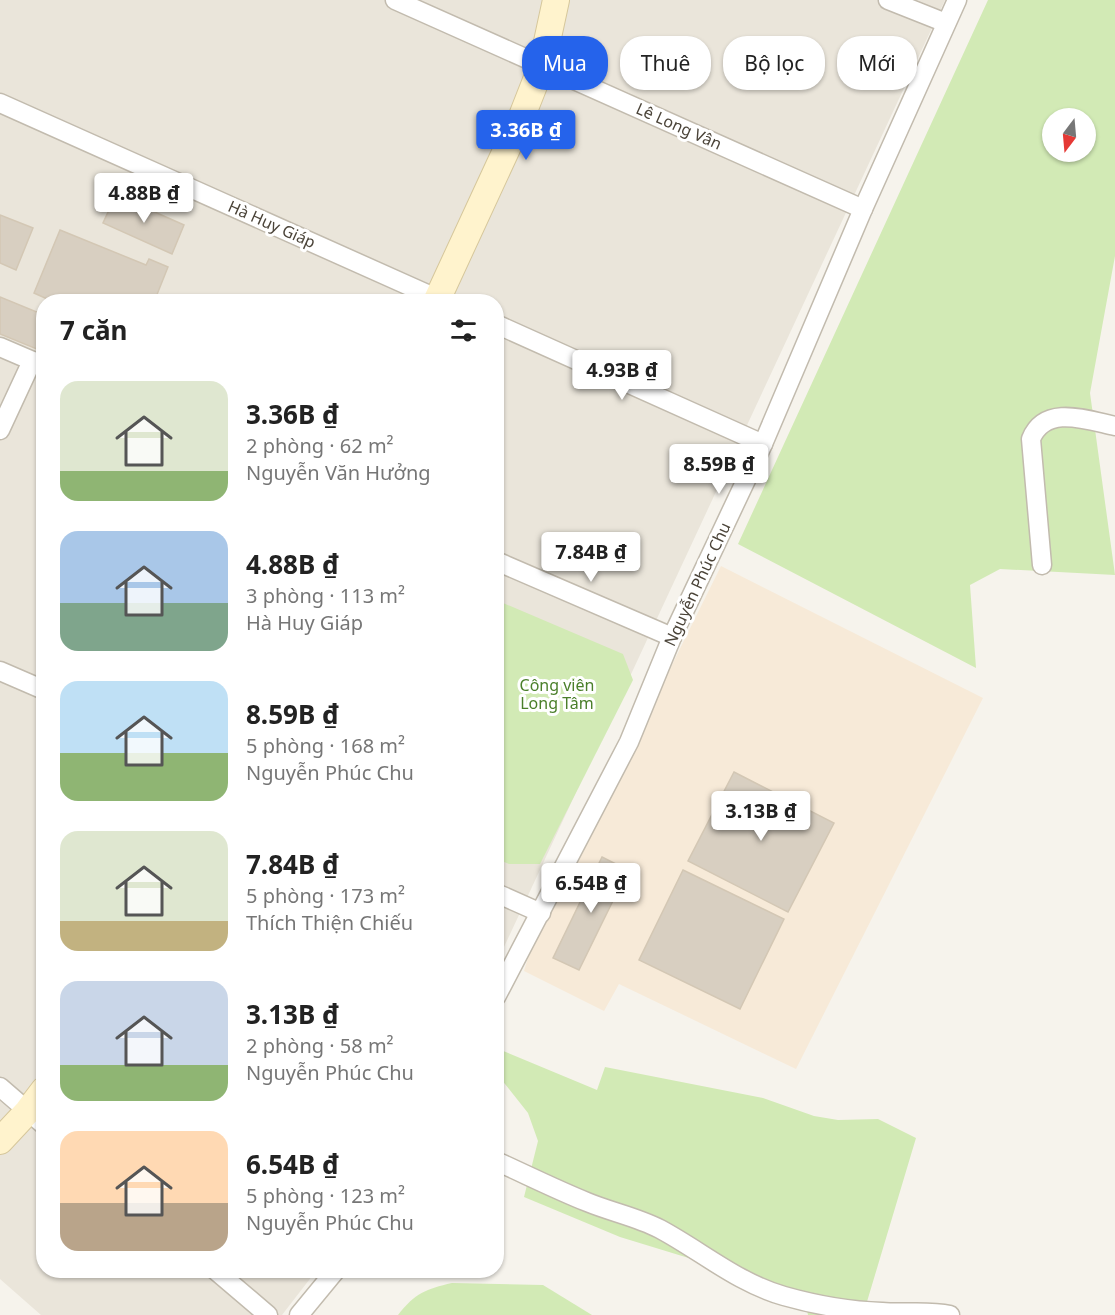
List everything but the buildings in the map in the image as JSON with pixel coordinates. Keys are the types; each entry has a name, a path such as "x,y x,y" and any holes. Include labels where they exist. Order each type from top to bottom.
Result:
{"street":[{"name":"Lê Long Vân","path":"395,0 522,56"},
{"path":"548,36 556,0"},
{"path":"888,0 946,23"},
{"name":"Nguyễn Phúc Chu","path":"504,983 629,742 672,637 763,444 863,209 957,0"},
{"path":"442,294 532,90"},
{"name":"Lê Long Vân","path":"598,90 863,209"},
{"name":"Hà Huy Giáp","path":"0,103 426,294"},
{"path":"504,328 763,444"},
{"path":"0,347 36,362"},
{"path":"0,430 36,367"},
{"path":"1042,565 1031,439 1036,427 1047,419 1059,417 1115,426"},
{"path":"504,564 672,637"},
{"path":"0,671 36,687"},
{"path":"504,897 541,913"},
{"path":"0,1087 36,1118 0,1141"},
{"path":"504,1165 588,1203 645,1222 735,1275 781,1295 807,1302 862,1311 885,1313 928,1311 950,1315"},
{"path":"224,1278 268,1315"},
{"path":"299,1315 329,1278"}],"shaded area":[{"path":"0,0 945,0 917,60 917,36 837,36 837,90 903,90 504,947 504,294 36,294 36,1278 311,1278 282,1315 41,1315 0,1279"},
{"path":"721,566 983,698 796,1069 619,984 604,1011 524,971 530,951"}],"green space":[{"path":"988,0 1115,0 1115,256 1090,393 1115,575 1000,569 970,585 976,668 738,544"},
{"name":"Công viên Long Tâm","path":"504,603 623,654 633,680 540,864 504,862"},
{"path":"504,1051 597,1090 605,1067 763,1098 814,1116 838,1120 878,1119 916,1138 863,1315 808,1315 803,1293 620,1237 524,1197 538,1141 528,1113 504,1083"},
{"path":"452,1283 543,1285 592,1315 398,1315 422,1293"}]}
